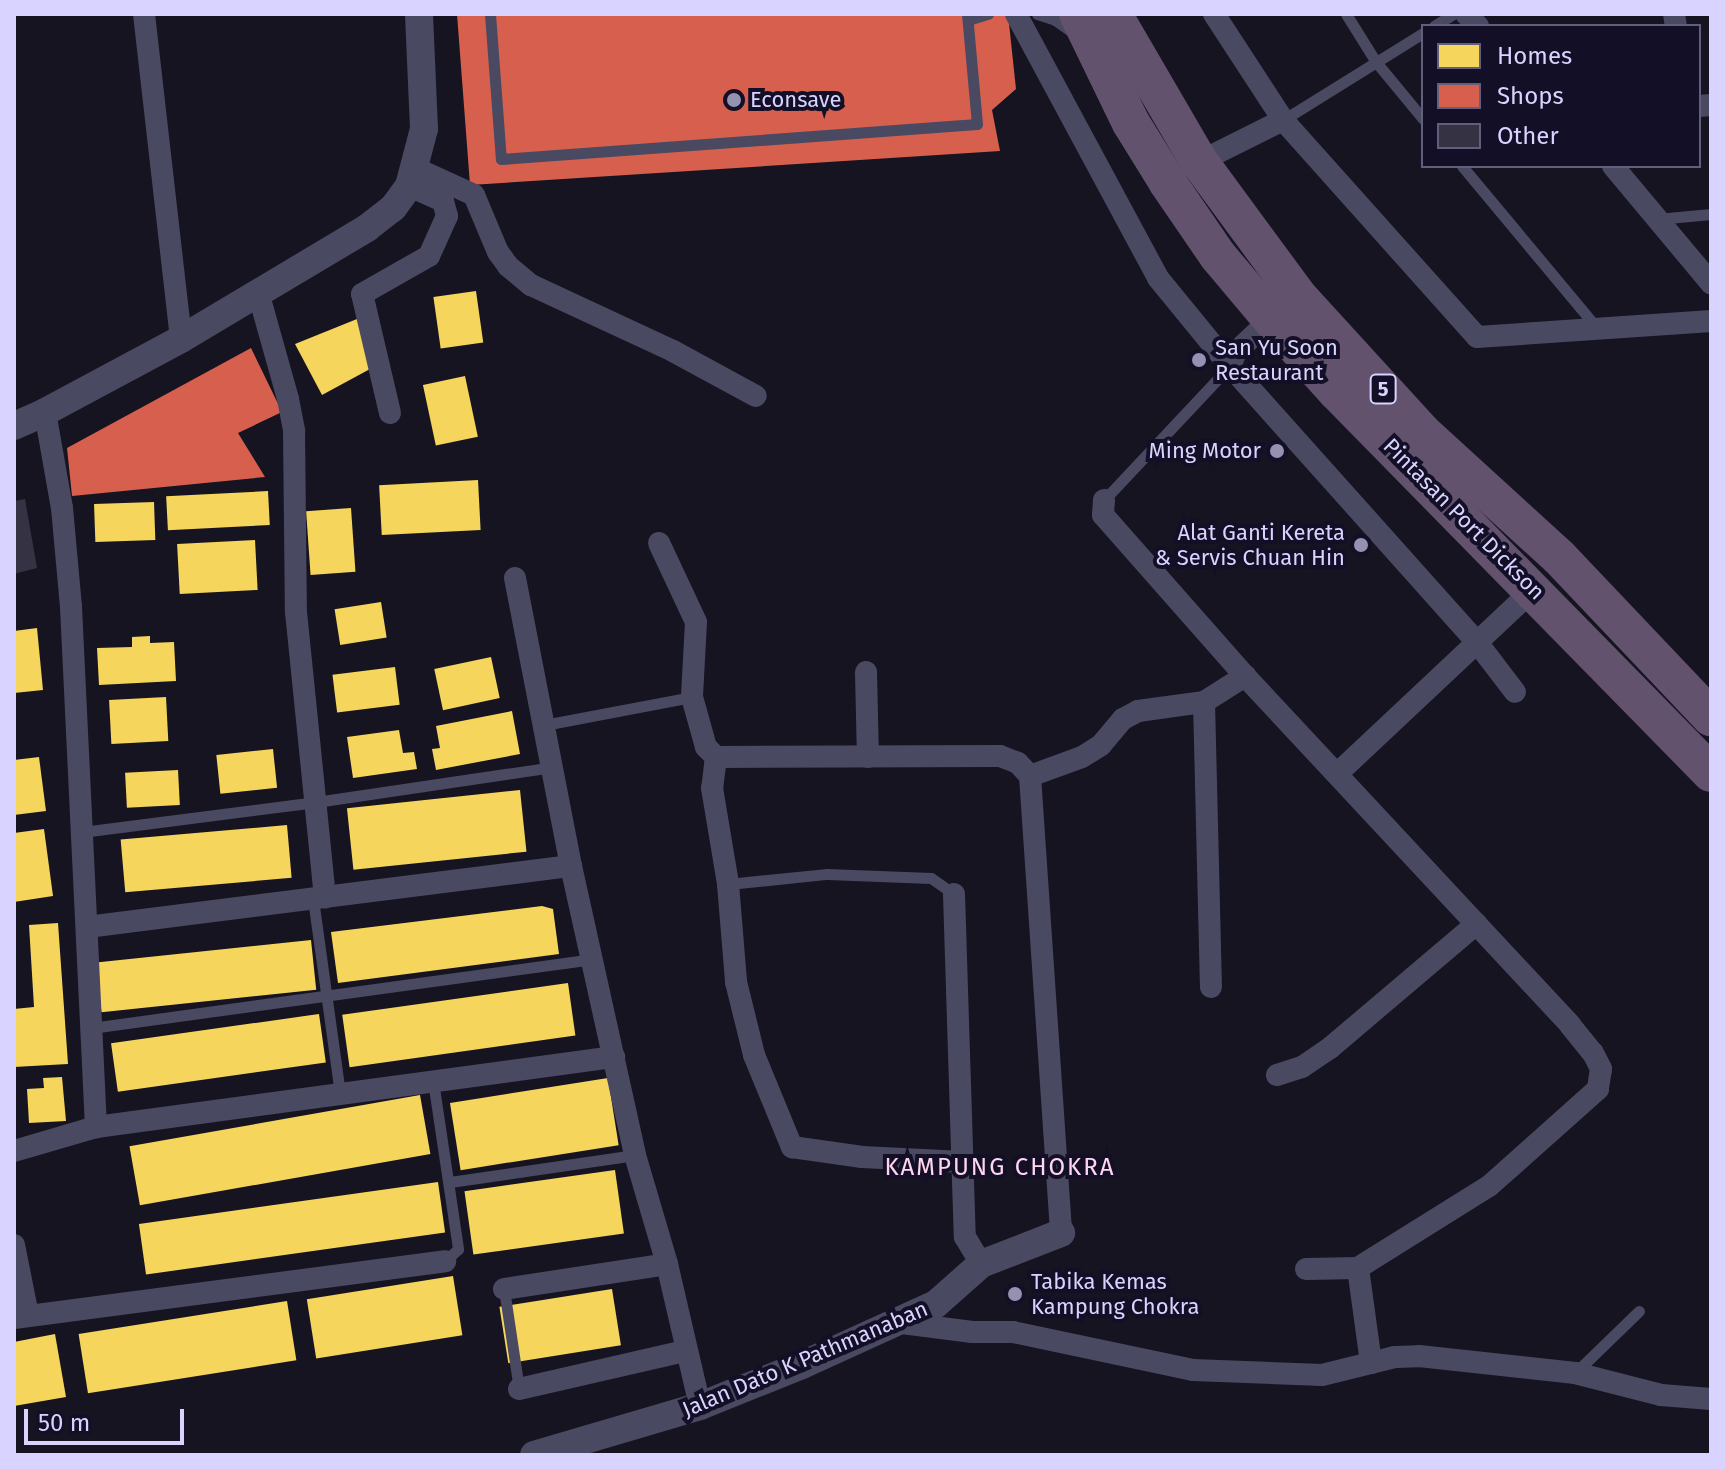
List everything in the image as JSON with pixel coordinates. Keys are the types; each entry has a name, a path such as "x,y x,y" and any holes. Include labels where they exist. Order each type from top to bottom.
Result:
{"highway":[{"name":"Pintasan Port Dickson","path":"1078,14 1109,80 1168,183 1218,256 1337,392 1534,589 1711,773"},
{"name":"Pintasan Port Dickson","path":"1113,14 1198,160 1297,295 1422,432 1559,557 1711,717"},
{"path":"1422,432 1458,482 1531,556 1538,572 1534,589"},
{"path":"1534,589 1548,581 1563,584 1654,658"}],"street":[{"path":"144,14 181,339"},
{"path":"14,426 181,339 367,228 393,208 412,177 424,129 419,14"},
{"path":"1016,14 1158,278 1230,366 1476,641 1515,692"},
{"path":"1214,14 1283,120 1477,337 1711,321"},
{"path":"1168,183 1198,160 1283,120"},
{"path":"1615,168 1711,283"},
{"path":"412,177 474,195 498,252 508,266 531,285 673,351 756,396"},
{"path":"390,413 362,294 429,256 447,216 443,201 412,177"},
{"path":"258,292 294,431 296,612 316,802 319,898"},
{"path":"1230,366 1236,352 1271,319"},
{"path":"45,412 62,508 71,607 96,1127"},
{"path":"1104,500 1103,515 1245,676 1338,773 1593,1053 1601,1069 1601,1083 1489,1186 1358,1268 1306,1269"},
{"path":"659,543 696,622 692,697 706,747 716,757 1000,756 1018,763 1030,776 1061,1233"},
{"path":"515,578 571,866 635,1155 667,1264 700,1406"},
{"path":"1338,773 1534,589"},
{"path":"866,672 868,757"},
{"path":"1030,776 1082,757 1101,745 1123,719 1138,711 1204,702 1245,676"},
{"path":"1204,702 1211,987"},
{"path":"716,757 712,788 728,884 736,982 754,1055 792,1147 862,1157 963,1162"},
{"path":"87,927 571,866"},
{"path":"954,894 965,1237 981,1264"},
{"path":"1277,1075 1302,1067 1330,1048 1476,924"},
{"path":"14,1151 96,1127 614,1057"},
{"name":"Jalan Dato K Pathmanaban","path":"534,1455 700,1406 902,1323 936,1304 981,1264 1061,1233"},
{"path":"14,1245 21,1316 445,1261"},
{"path":"504,1289 667,1264"},
{"path":"1358,1268 1371,1363"},
{"path":"902,1323 972,1332 1013,1332 1193,1370 1322,1375 1395,1357 1419,1356 1575,1373 1661,1395 1711,1399"},
{"path":"519,1389 685,1351"}],"lane":[{"path":"490,14 501,159 977,124 968,17 988,14"},
{"path":"1037,14 1055,20 1076,35 1109,80"},
{"path":"1346,14 1376,62 1421,117"},
{"path":"1283,120 1421,34"},
{"path":"1464,168 1596,328"},
{"path":"1657,219 1711,214"},
{"path":"1104,500 1230,366"},
{"path":"544,725 692,697"},
{"path":"82,832 552,767"},
{"path":"728,884 827,874 931,878 954,894"},
{"path":"319,898 340,1094"},
{"path":"91,1028 593,959"},
{"path":"433,1081 458,1249 445,1261"},
{"path":"450,1182 635,1155"},
{"path":"504,1289 519,1389"},
{"path":"1575,1373 1639,1311"}],"building: Homes":[{"path":"476,291 483,342 441,348 433,297"},
{"path":"357,319 370,369 322,395 295,344"},
{"path":"465,376 478,437 436,446 423,385"},
{"path":"478,480 481,530 382,535 379,485"},
{"path":"268,491 270,525 168,530 166,496"},
{"path":"154,502 155,540 95,542 94,504"},
{"path":"351,508 355,572 311,575 306,511"},
{"path":"255,540 258,590 180,594 177,544"},
{"path":"381,602 387,638 340,645 335,609"},
{"path":"37,628 43,690 14,693 14,631"},
{"path":"150,636 150,643 174,642 176,681 99,685 97,648 132,647 132,637"},
{"path":"491,657 500,698 443,710 434,669"},
{"path":"395,667 400,705 337,712 332,675"},
{"path":"166,697 168,741 111,744 109,700"},
{"path":"512,711 520,754 436,770 432,749 440,748 436,726"},
{"path":"399,730 403,753 414,752 417,769 353,778 347,737"},
{"path":"273,749 277,788 220,794 216,755"},
{"path":"39,757 46,811 14,815 14,760"},
{"path":"178,770 180,805 127,808 125,773"},
{"path":"520,790 526,852 353,870 347,808"},
{"path":"287,825 292,878 125,892 121,840"},
{"path":"44,829 53,896 14,902 14,833"},
{"path":"542,906 553,909 559,954 338,983 331,932"},
{"path":"58,923 68,1064 14,1067 14,1009 34,1007 29,925"},
{"path":"311,940 316,990 101,1012 96,963"},
{"path":"568,983 575,1035 350,1067 342,1015"},
{"path":"319,1014 326,1063 118,1092 111,1043"},
{"path":"62,1077 66,1121 29,1123 27,1089 44,1088 43,1078"},
{"path":"608,1078 619,1145 461,1170 450,1103"},
{"path":"420,1095 430,1154 140,1205 129,1146"},
{"path":"615,1170 624,1233 473,1255 464,1191"},
{"path":"438,1182 445,1233 146,1275 139,1224"},
{"path":"453,1276 462,1335 316,1358 307,1299"},
{"path":"612,1289 621,1345 508,1363 499,1307"},
{"path":"287,1301 296,1360 88,1393 79,1334"},
{"path":"55,1334 66,1397 14,1406 14,1342"}],"building: Shops":[{"name":"Econsave","path":"457,14 1008,14 1016,89 992,110 1000,151 470,185"},
{"path":"251,348 282,412 238,433 265,477 72,496 67,448"}],"building: Other":[{"path":"25,499 37,568 14,574 14,501"}],"place":[{"name":"Econsave","path":"734,100"},
{"name":"San Yu Soon Restaurant","path":"1199,360"},
{"name":"Ming Motor","path":"1277,451"},
{"name":"Alat Ganti Kereta & Servis Chuan Hin","path":"1361,545"},
{"name":"Tabika Kemas Kampung Chokra","path":"1015,1294"}],"district":[{"name":"KAMPUNG CHOKRA","path":"1000,1168"}]}
